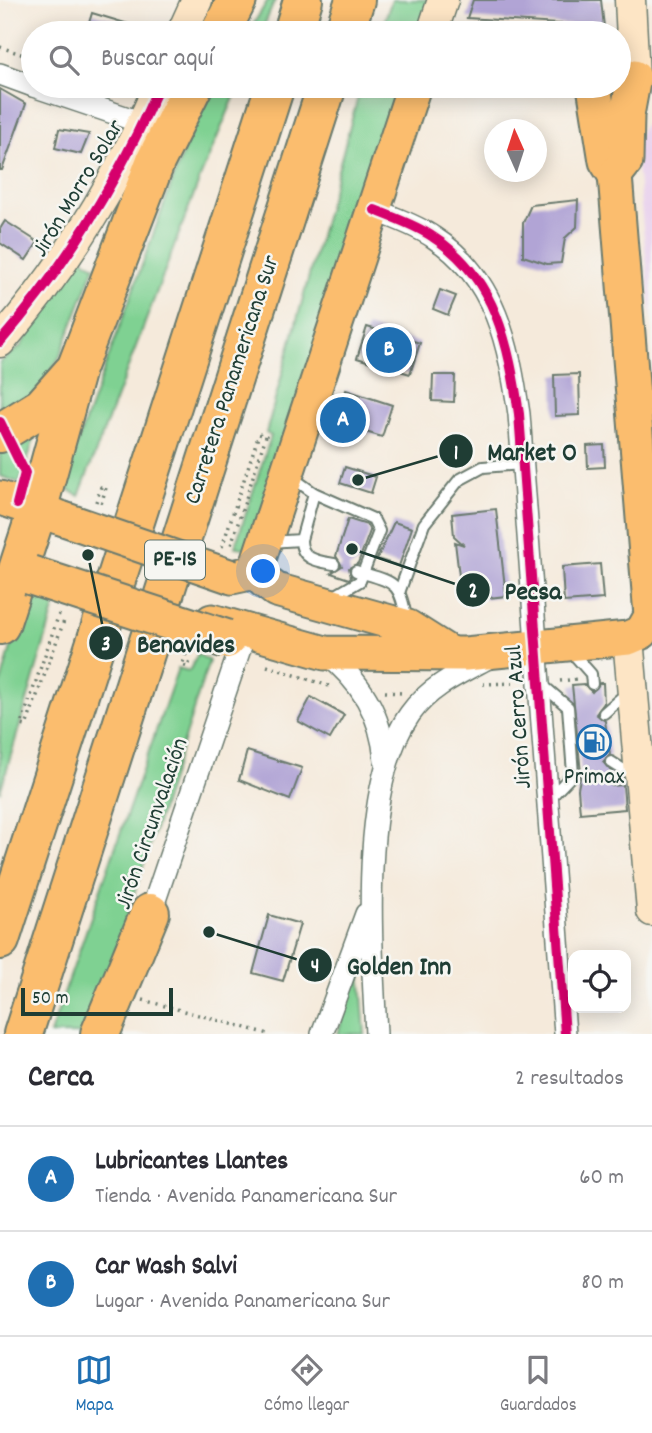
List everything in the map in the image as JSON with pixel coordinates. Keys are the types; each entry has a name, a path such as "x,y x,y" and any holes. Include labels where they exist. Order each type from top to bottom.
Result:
{"highway":[{"path":"226,21 237,0"},
{"path":"297,21 303,0"},
{"path":"348,21 355,0"},
{"path":"0,625 22,564 49,514 76,369 156,160 187,98"},
{"name":"Carretera Panamericana Sur","path":"0,940 271,98"},
{"name":"Carretera Panamericana Sur","path":"23,1034 323,98"},
{"path":"0,433 42,407 76,369"},
{"path":"22,564 237,634"},
{"path":"100,1034 150,913"}],"main road":[{"path":"187,21 197,0"},
{"path":"436,21 443,0"},
{"path":"615,175 625,162 627,115 638,77 629,0"},
{"name":"Jirón Morro Solar","path":"0,342 52,276 92,217 143,124 154,98"},
{"path":"245,560 285,472 375,210 410,98"},
{"path":"595,98 606,161 615,175 644,624 633,688 652,911"},
{"path":"0,498 49,514 245,560 264,582 276,590 408,627 450,653"},
{"path":"237,634 298,622 323,604"},
{"path":"237,634 325,653 450,653 550,646 644,624"}],"street":[{"path":"0,74 21,82"},
{"path":"68,98 143,124"},
{"name":"Jirón Cerro Azul","path":"375,210 432,236 464,264 491,299 515,384 522,464 550,646 538,682 565,1034"},
{"name":"Jirón Circunvalación","path":"114,1034 237,634"},
{"path":"376,1034 370,903 386,766 395,739 411,712 431,692 502,650"},
{"path":"325,653 346,669 363,690 376,714 383,739 386,766"},
{"path":"323,1034 370,903"}],"lane":[{"path":"400,590 424,524 459,480 484,467 522,464"},
{"path":"285,472 314,493 377,524 379,531 361,573 360,582 323,604"},
{"path":"314,493 301,540 304,553 312,560 334,564"},
{"path":"245,560 301,540"},
{"path":"361,573 395,584 400,590 408,627"},
{"path":"550,646 592,674 592,684"},
{"path":"604,713 633,688"},
{"path":"611,762 640,780"}],"path":[{"path":"0,47 21,54"},
{"path":"224,539 259,433 266,436 245,560"},
{"path":"93,511 101,487 106,488 101,504"},
{"path":"60,611 21,725 26,726 68,611"},
{"path":"125,995 269,1034"}],"shaded area":[{"path":"652,120 652,320 635,144 643,126"}],"green space":[{"path":"268,0 275,0 266,21 255,21"},
{"path":"392,0 429,0 421,21 384,21"},
{"path":"209,98 234,98 202,173 79,496 62,485 193,125"},
{"path":"358,98 394,98 252,549 235,547 271,436 266,433"},
{"path":"80,257 95,266 60,356 34,399 0,415 0,362 20,347"},
{"path":"40,420 20,483 0,476 0,443"},
{"path":"26,593 56,603 0,792 0,687"},
{"path":"198,654 209,661 118,944 84,1034 50,1034 178,668 189,671"},
{"path":"359,957 365,1034 338,1034"}],"building":[{"path":"473,0 601,0 603,21 513,21 467,18"},
{"path":"92,13 118,21 90,21"},
{"path":"0,89 26,104 2,170 0,170"},
{"path":"59,129 89,134 81,154 55,148"},
{"path":"578,200 577,227 565,238 561,263 547,264 523,256 523,223 531,205"},
{"path":"5,221 38,242 26,260 0,243 0,229"},
{"path":"440,290 456,296 448,315 433,309"},
{"path":"367,327 420,343 410,374 357,358"},
{"path":"579,374 580,415 555,416 554,375"},
{"path":"433,375 455,375 454,402 432,401"},
{"path":"346,390 392,405 382,437 336,423"},
{"path":"604,445 605,467 588,468 587,446"},
{"path":"345,467 376,477 371,493 340,483"},
{"path":"496,509 506,596 462,601 455,542 464,545 454,536 452,514"},
{"path":"348,519 367,525 370,531 358,563 349,568 349,579 331,573 342,566 336,556"},
{"path":"394,522 412,528 399,566 377,559"},
{"path":"600,564 603,599 564,602 562,567"},
{"path":"603,683 604,703 596,714 605,721 610,754 603,762 611,771 612,786 623,785 625,809 580,813 578,789 581,773 572,685 584,684 592,692","holes":["596,732 602,734 606,742 604,749 599,752 593,750 589,742 591,735"]},
{"path":"311,697 344,715 330,739 298,721"},
{"path":"247,751 302,768 290,800 239,780"},
{"path":"269,915 300,924 283,981 253,973"}],"cycle path":[{"path":"0,342 47,283 90,220 127,154 154,98"},
{"path":"375,210 426,233 454,253 472,272 496,315 510,363 519,414 565,1034"},
{"path":"0,422 25,473 17,504"}],"place":[{"name":"Car Wash Salvi","path":"389,350"},
{"name":"Lubricantes Llantes","path":"343,420"},
{"name":"Market O","path":"358,480"},
{"name":"Pecsa","path":"352,549"},
{"name":"Benavides","path":"88,555"},
{"name":"Primax","path":"594,742"},
{"name":"Golden Inn","path":"209,932"}]}
